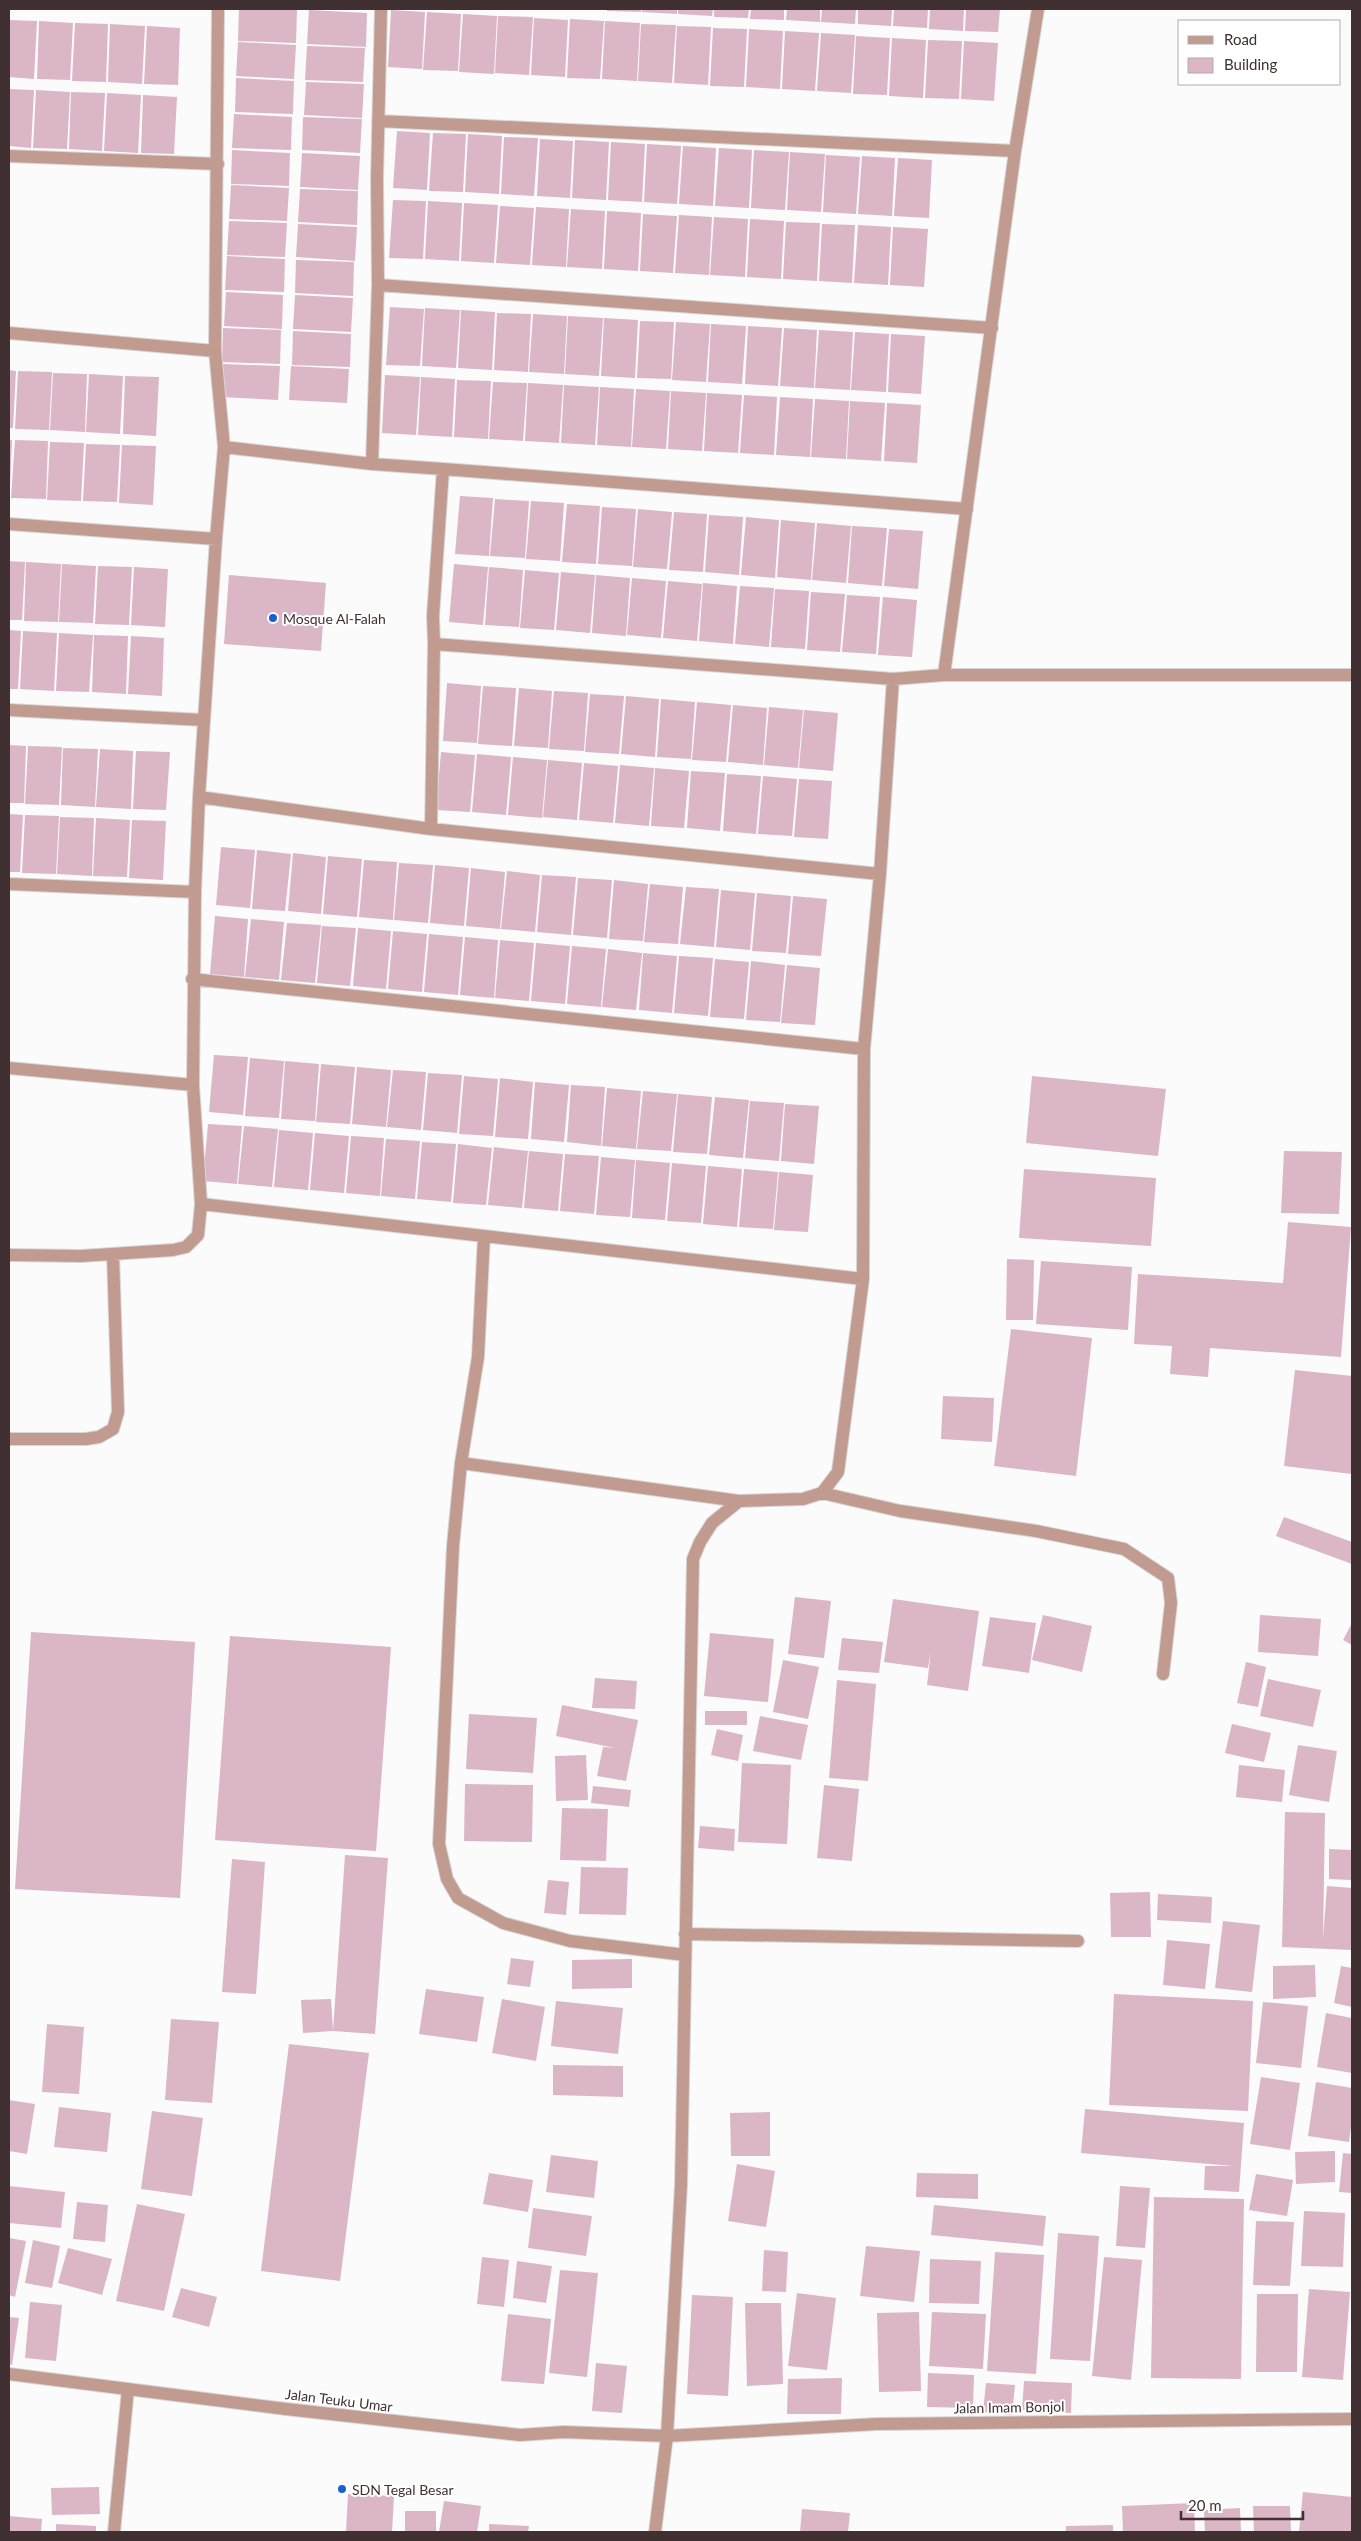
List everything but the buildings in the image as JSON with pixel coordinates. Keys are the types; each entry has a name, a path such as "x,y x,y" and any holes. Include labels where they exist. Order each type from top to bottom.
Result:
{"street":[{"path":"9,1255 113,1255 186,1247 198,1235 201,1204 193,1085 192,979 194,892 203,720 224,446 215,351 218,9"},
{"path":"372,464 378,285 378,120 381,9"},
{"path":"944,675 1015,151 1038,9"},
{"path":"378,120 1015,151"},
{"path":"9,156 218,164"},
{"path":"378,285 992,328"},
{"path":"9,333 215,351"},
{"path":"224,446 372,464 967,509"},
{"path":"430,829 434,644 432,616 443,469"},
{"path":"9,524 216,540"},
{"path":"434,644 893,679 944,675 1352,675"},
{"path":"822,1493 838,1472 863,1279 864,1048 880,874 893,679"},
{"path":"9,710 203,720"},
{"path":"200,797 430,829 880,874"},
{"path":"9,884 194,892"},
{"path":"192,979 864,1048"},
{"path":"9,1068 193,1085"},
{"path":"201,1204 863,1279"},
{"path":"484,1236 478,1357 460,1463 452,1566 439,1834 439,1844 447,1879 458,1898 503,1923 570,1941 685,1955"},
{"path":"9,1439 86,1439 99,1437 113,1429 118,1412 113,1255"},
{"path":"460,1463 739,1501 803,1499 822,1493 900,1511 1036,1531 1124,1549 1168,1578 1172,1603 1163,1674"},
{"path":"655,2532 666,2436 680,2185 693,1559 700,1542 712,1523 739,1501"},
{"path":"685,1934 1078,1941"},
{"name":"Jalan Teuku Umar","path":"9,2374 520,2435 564,2432 666,2436"},
{"path":"114,2532 128,2389"},
{"name":"Jalan Imam Bonjol","path":"666,2436 877,2424 1352,2419"}],"place":[{"name":"Mosque Al-Falah","path":"273,618"},
{"name":"SDN Tegal Besar","path":"342,2489"}]}
